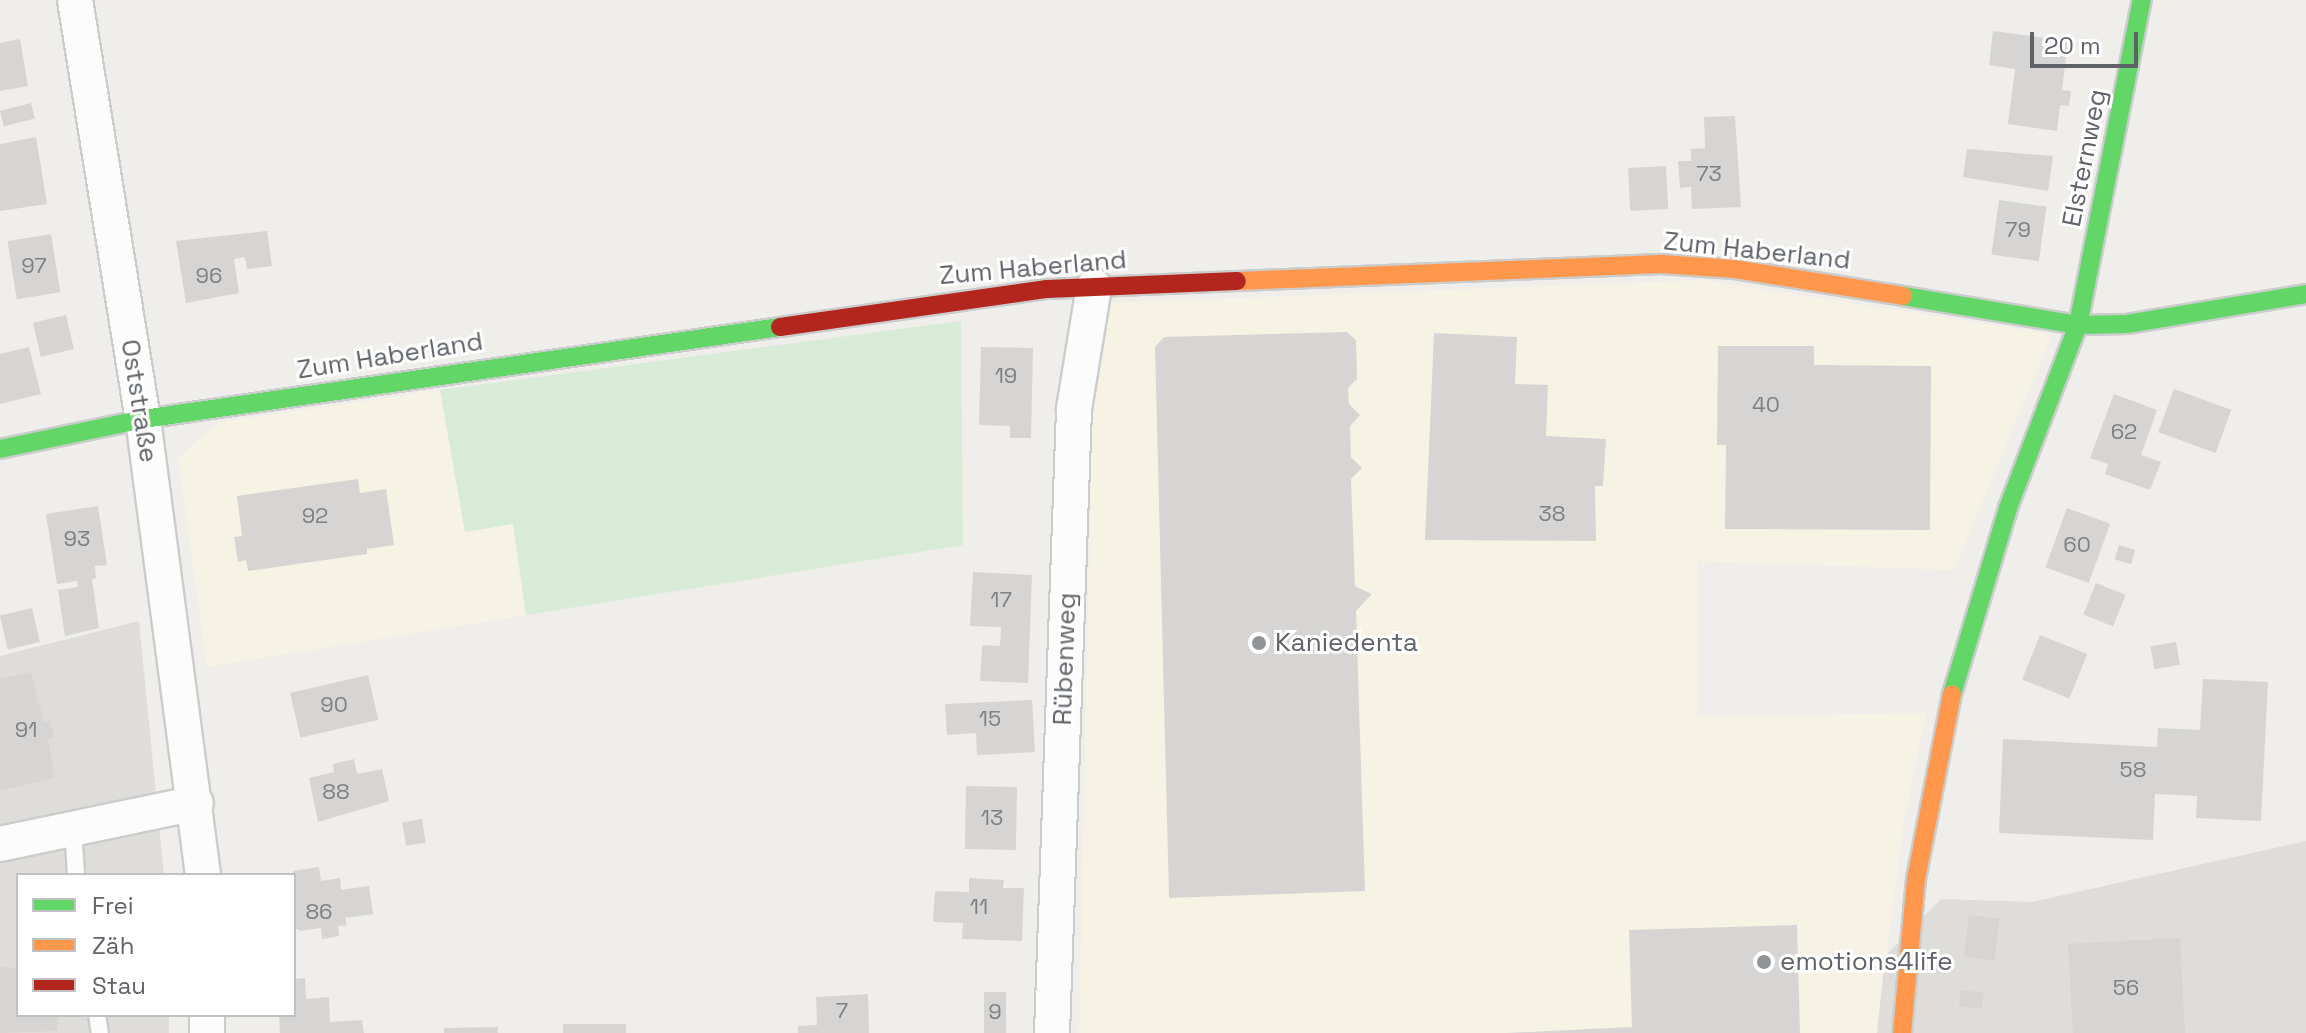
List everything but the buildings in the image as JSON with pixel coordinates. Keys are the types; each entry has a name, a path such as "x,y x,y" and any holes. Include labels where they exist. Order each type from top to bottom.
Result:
{"street":[{"name":"Oststraße","path":"75,0 143,419 203,873"},
{"name":"Elsternweg","path":"2078,325 2142,0"},
{"name":"Zum Haberland","path":"0,449 143,419 920,303 1094,287 1661,264 1750,272 2078,325 2127,324 2306,294"},
{"name":"Rübenweg","path":"1052,1033 1074,409 1094,287"},
{"path":"1902,1033 1916,879 1948,706 2008,508 2078,325"},
{"path":"0,844 196,803"}],"lane":[{"path":"73,827 76,873"}],"shaded area":[{"path":"1703,280 2052,334 1954,570 1697,561 1697,717 1926,713 1904,820 1877,1033 1079,1033 1093,370 1109,303"},
{"path":"440,390 465,532 513,524 526,615 207,667 178,458 219,422"},
{"path":"139,621 164,873 16,873 16,1017 169,1017 169,1033 0,1033 0,656"},
{"path":"2306,841 2306,1033 1877,1033 1885,956 1941,899 2032,902"}],"green space":[{"path":"961,321 963,545 526,615 513,524 465,532 440,390"}],"traffic: fast":[{"path":"1952,694 2008,508 2078,325 2142,0"},
{"path":"1903,296 2078,325 2127,324 2306,294"},
{"path":"0,449 143,419 780,327"}],"traffic: slow":[{"path":"1237,281 1661,264 1735,269 1903,296"},
{"path":"1902,1033 1916,879 1952,694"}],"traffic: jam":[{"path":"780,327 1047,289 1237,281"}],"place":[{"name":"Kaniedenta","path":"1259,643"},
{"name":"emotions4life","path":"1764,962"}]}
